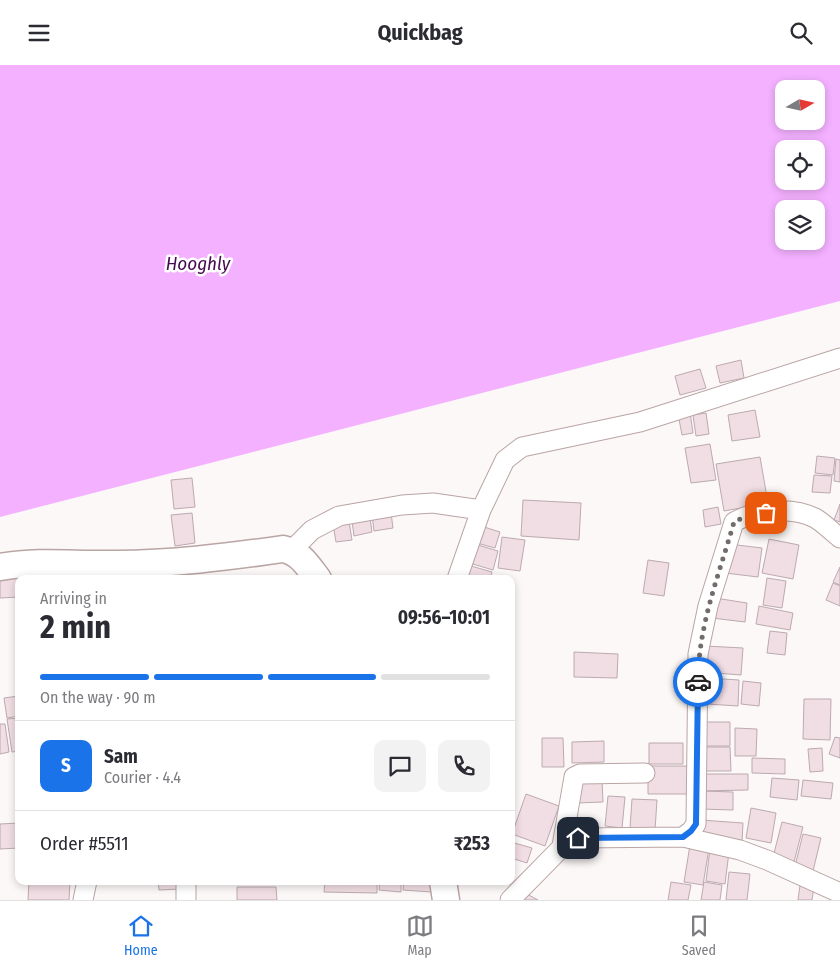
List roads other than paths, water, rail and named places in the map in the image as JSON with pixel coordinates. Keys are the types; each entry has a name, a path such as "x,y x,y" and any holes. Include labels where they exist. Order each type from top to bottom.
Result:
{"street":[{"path":"458,575 481,510 505,460 522,447 640,423 840,358"},
{"path":"291,551 312,530 339,516 402,505 426,503 481,510"},
{"path":"683,837 696,824 698,654 708,606 734,522 748,515 783,511 814,518 840,538"},
{"path":"0,567 41,562 116,564 174,569 208,560 283,549 291,551 303,559 315,575"},
{"path":"562,846 574,777 580,774 645,773"},
{"path":"510,900 562,846 568,841 578,838 683,837 740,850 767,859 828,893"},
{"path":"83,900 85,885"},
{"path":"186,885 186,900"},
{"path":"444,885 446,900"}],"water":[{"name":"Hooghly","path":"0,65 840,65 840,301 0,517"}]}
